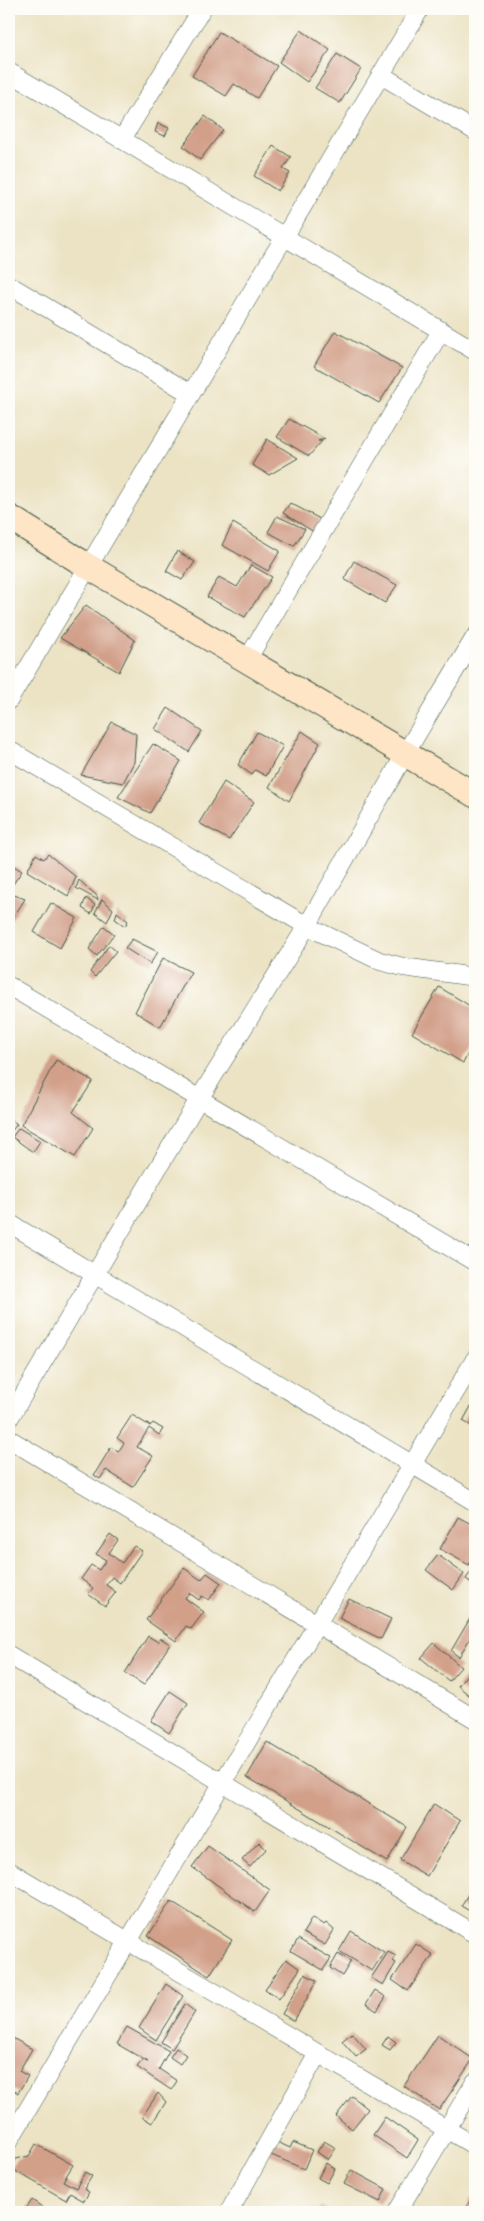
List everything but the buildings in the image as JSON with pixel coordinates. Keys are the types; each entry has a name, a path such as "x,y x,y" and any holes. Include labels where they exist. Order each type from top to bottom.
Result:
{"street":[{"path":"122,140 202,9"},
{"path":"9,700 420,9"},
{"path":"9,72 475,351"},
{"path":"381,75 475,132"},
{"path":"9,284 191,394"},
{"path":"247,660 441,331"},
{"path":"9,517 89,567 475,795"},
{"path":"9,1419 200,1099 308,926 405,754 475,637"},
{"path":"9,750 308,926 380,961 403,967 475,977"},
{"path":"9,986 475,1262"},
{"path":"9,1223 475,1502"},
{"path":"9,2142 475,1359"},
{"path":"9,1439 475,1719"},
{"path":"9,1655 475,1934"},
{"path":"9,1871 317,2055 475,2146"},
{"path":"229,2212 317,2055"},
{"path":"397,2212 475,2082"}]}
